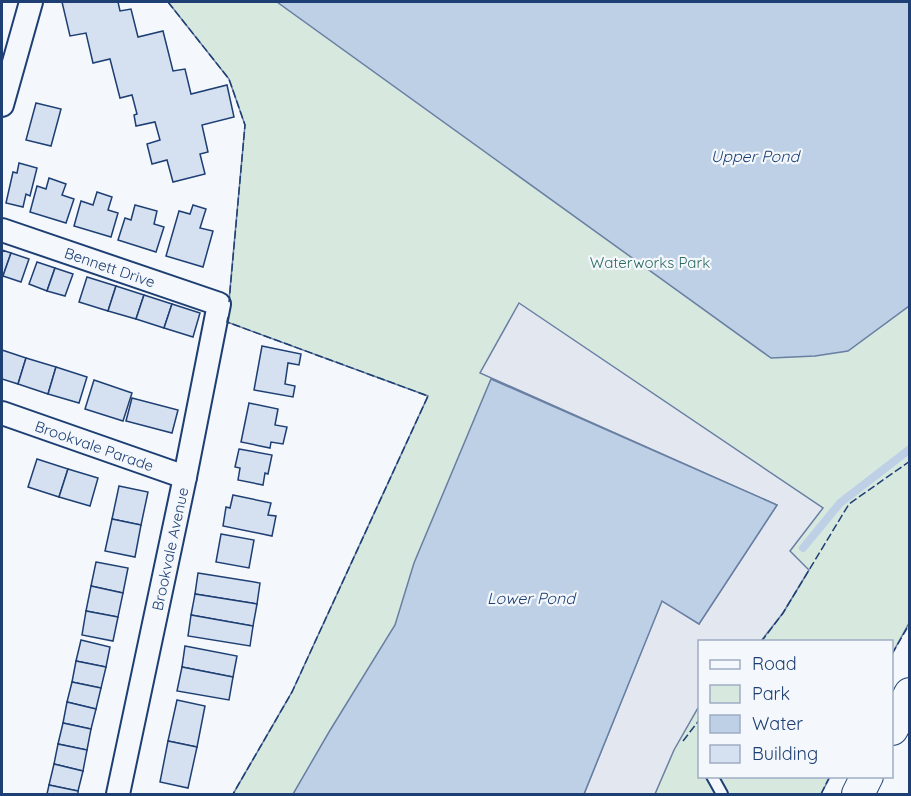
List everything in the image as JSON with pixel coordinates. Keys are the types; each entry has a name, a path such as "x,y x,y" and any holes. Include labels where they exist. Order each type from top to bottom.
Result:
{"main road":[{"path":"893,725 909,694"}],"street":[{"path":"2,105 31,2"},
{"name":"Bennett Drive","path":"2,230 219,304"},
{"name":"Brookvale Avenue","path":"118,795 219,304"},
{"name":"Brookvale Parade","path":"2,412 185,477"}],"lane":[{"path":"713,778 722,795"}],"green space":[{"name":"Waterworks Park","path":"168,2 909,2 909,623 893,652 893,640 698,640 698,778 829,778 821,794 233,794 292,692 428,396 227,322 245,125 229,79"}],"shaded area":[{"path":"519,303 823,508 790,551 809,570 783,613 762,640 698,640 698,708 674,750 655,794 584,794 662,600 699,624 777,505 480,373"}],"water":[{"name":"Upper Pond","path":"277,2 909,2 909,306 848,351 815,356 771,358"},
{"name":"Lower Pond","path":"491,379 777,505 699,624 662,601 584,794 293,794 395,625 414,563"}],"building":[{"path":"62,2 118,2 120,11 131,9 138,37 163,31 173,71 185,69 191,94 227,85 234,117 202,125 208,152 200,154 205,174 173,182 167,160 152,164 147,144 160,140 155,122 136,126 134,115 137,114 132,95 120,98 110,59 93,63 86,33 70,36"},
{"path":"36,103 61,109 51,146 26,140"},
{"path":"19,163 37,168 30,196 26,194 23,207 6,203 13,172 17,173"},
{"path":"49,178 66,184 62,195 74,199 66,223 30,212 37,186 46,189"},
{"path":"97,192 112,197 108,210 118,213 111,237 74,226 81,201 93,205"},
{"path":"135,205 157,211 154,224 164,227 156,252 118,240 125,218 131,220"},
{"path":"193,205 206,209 200,228 213,231 203,267 166,256 179,211 190,214"},
{"path":"2,250 11,253 3,276 2,275"},
{"path":"11,253 29,259 21,282 3,276"},
{"path":"37,262 55,268 47,291 29,284"},
{"path":"55,268 73,274 65,296 47,291"},
{"path":"87,277 116,286 108,311 79,302"},
{"path":"116,286 144,295 136,319 108,311"},
{"path":"144,295 172,304 164,328 136,319"},
{"path":"172,304 200,313 193,337 164,328"},
{"path":"262,346 301,354 299,365 288,363 285,384 295,386 293,397 254,390"},
{"path":"2,350 26,358 18,384 2,379"},
{"path":"26,358 56,367 48,394 18,384"},
{"path":"56,367 87,377 79,403 48,394"},
{"path":"94,380 132,393 123,421 85,409"},
{"path":"132,398 178,410 172,433 126,421"},
{"path":"249,403 278,409 275,425 287,427 283,444 271,442 270,448 241,442"},
{"path":"239,449 272,455 263,485 238,480 240,468 235,467"},
{"path":"37,459 68,469 59,497 28,487"},
{"path":"68,469 98,478 90,506 59,497"},
{"path":"119,486 148,492 141,525 112,519"},
{"path":"233,495 271,503 268,515 276,516 272,536 223,526 226,507 230,508"},
{"path":"112,519 141,525 135,557 105,551"},
{"path":"221,534 254,540 249,568 216,562"},
{"path":"96,562 128,568 123,593 91,586"},
{"path":"198,573 260,583 257,604 195,594"},
{"path":"91,586 123,593 118,617 86,611"},
{"path":"195,594 257,604 253,626 191,615"},
{"path":"86,611 118,617 113,641 82,635"},
{"path":"191,615 253,626 250,646 188,636"},
{"path":"81,640 110,647 106,667 76,661"},
{"path":"185,646 237,656 233,677 182,667"},
{"path":"76,661 106,667 101,688 72,682"},
{"path":"182,667 233,677 229,700 177,691"},
{"path":"72,682 101,688 96,709 67,702"},
{"path":"177,700 205,706 197,747 168,741"},
{"path":"67,702 96,709 91,729 63,723"},
{"path":"63,723 91,729 87,750 58,744"},
{"path":"168,741 197,747 188,788 160,782"},
{"path":"58,744 87,750 83,771 54,764"},
{"path":"54,764 83,771 78,791 49,785"},
{"path":"49,785 78,791 78,794 47,794"}],"waterway":[{"path":"803,548 840,503 910,449"}],"fence":[{"path":"168,2 229,79 245,125 229,302"},
{"path":"228,317 227,322 428,396 292,692 233,794"},
{"path":"763,640 783,613 849,504 910,461"},
{"path":"893,652 910,623"},
{"path":"683,741 698,722"},
{"path":"821,794 829,778"}]}
